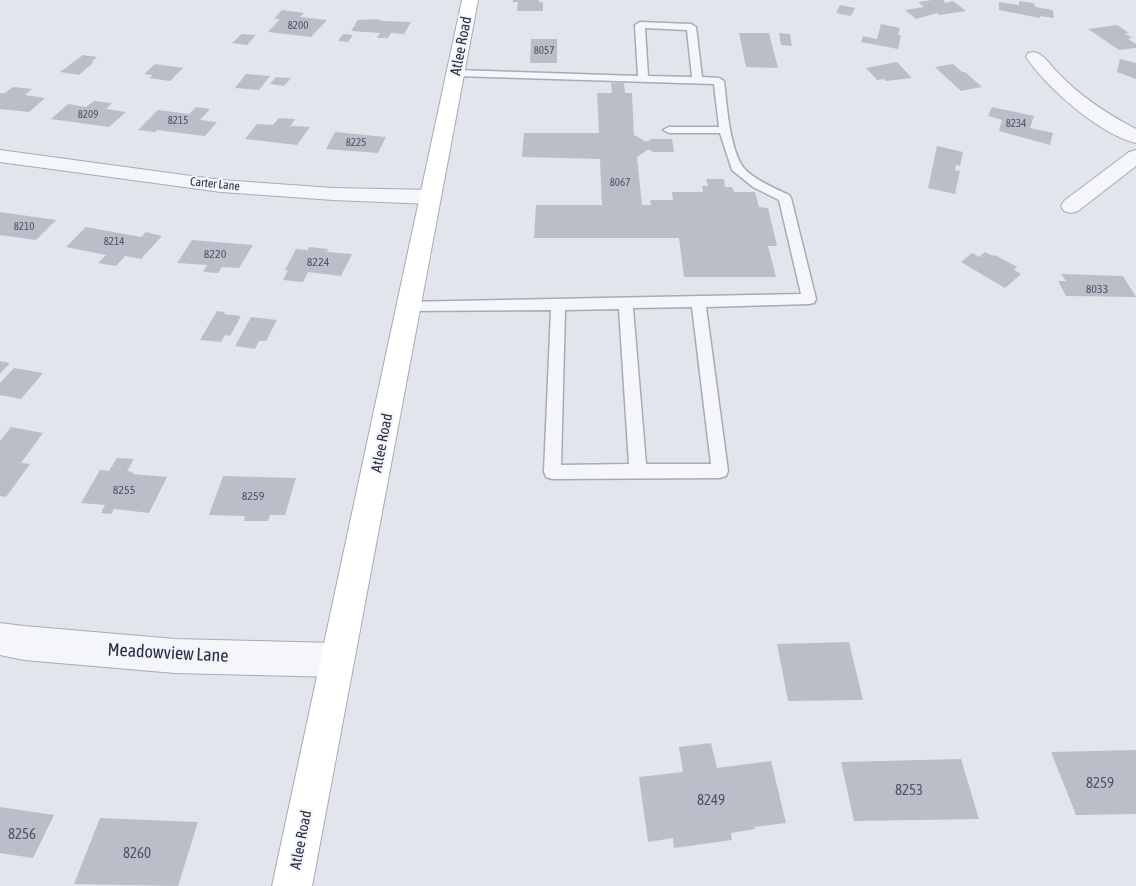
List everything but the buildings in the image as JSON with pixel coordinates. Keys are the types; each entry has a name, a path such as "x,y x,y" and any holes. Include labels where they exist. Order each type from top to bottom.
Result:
{"main road":[{"name":"Atlee Road","path":"292,886 470,0"}],"street":[{"path":"1034,57 1047,75 1066,93 1085,108 1136,138"},
{"name":"Carter Lane","path":"0,156 221,186 333,194 431,197"},
{"path":"1071,206 1136,156"},
{"name":"Meadowview Lane","path":"0,639 24,643 175,656 337,660"}],"lane":[{"path":"643,79 640,25 691,27 697,80"},
{"path":"409,306 626,304 809,299 785,198 758,184 736,167 724,130 718,81 456,73"},
{"path":"669,130 724,130"},
{"path":"558,305 552,472 720,471 698,302"},
{"path":"626,304 638,472"}]}
